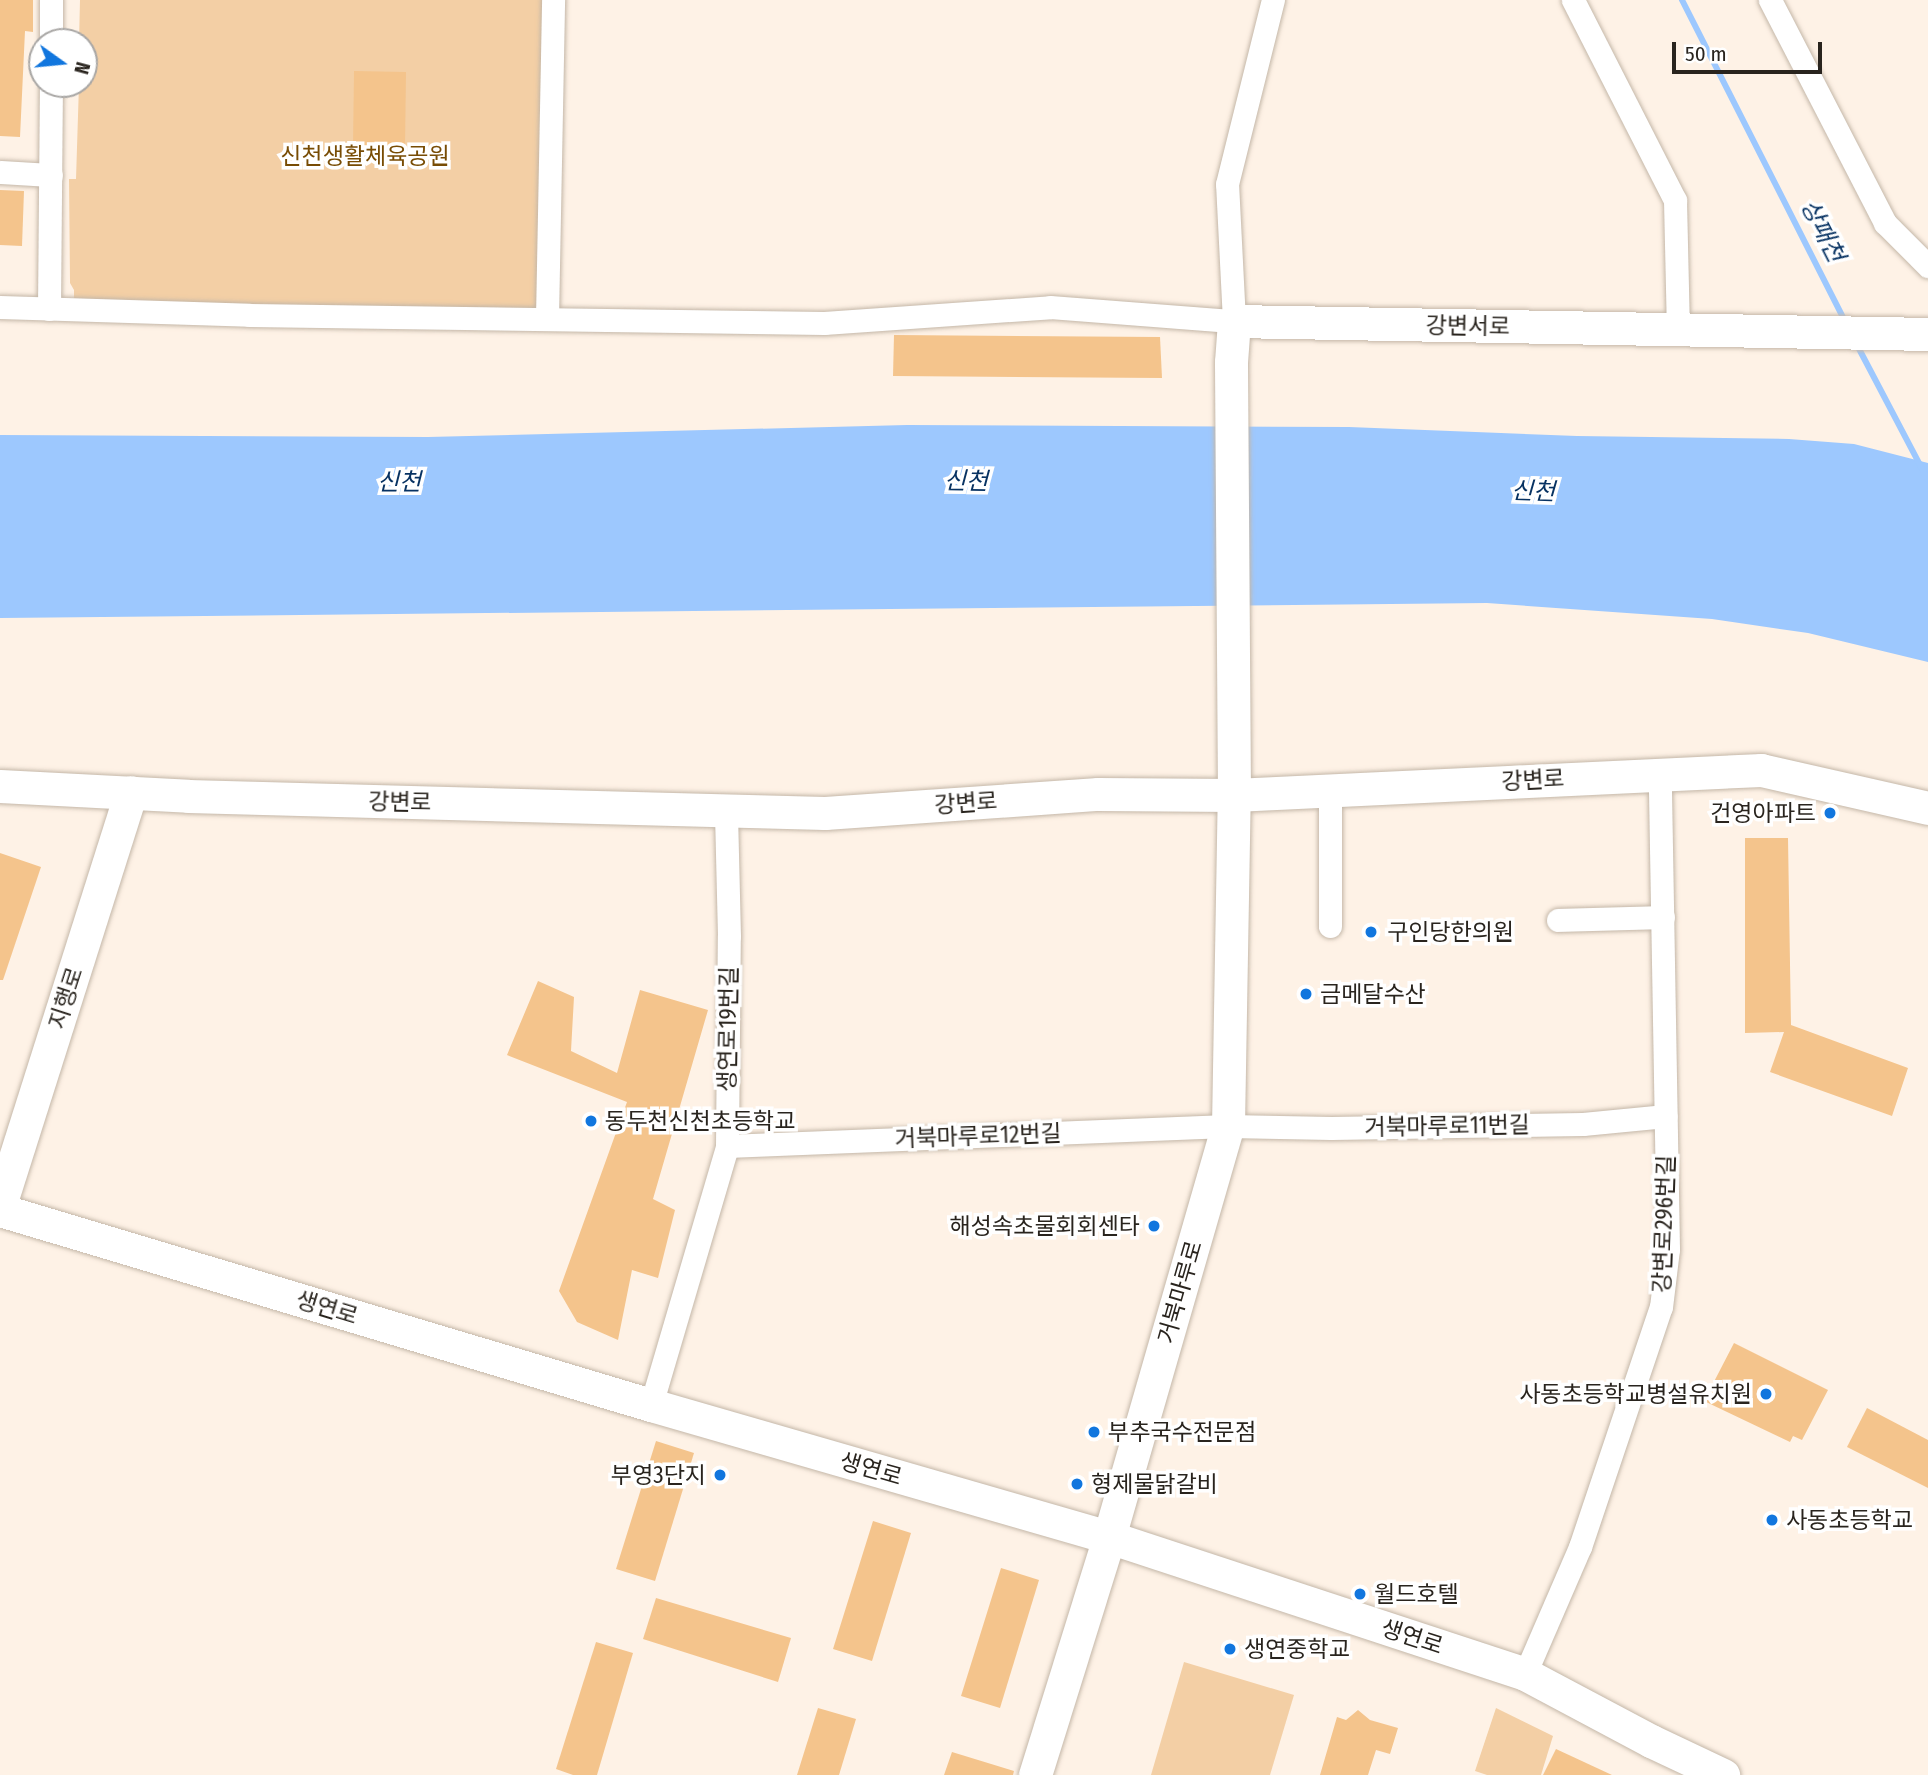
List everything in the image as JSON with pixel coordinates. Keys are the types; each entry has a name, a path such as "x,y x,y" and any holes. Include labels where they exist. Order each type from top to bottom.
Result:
{"street":[{"path":"51,0 51,28"},
{"path":"547,318 553,0"},
{"path":"0,307 249,315 824,323 1051,307 1234,321 1227,184 1273,0"},
{"path":"1573,0 1675,201 1690,331"},
{"path":"1770,0 1885,223 1928,266"},
{"path":"49,309 51,98"},
{"path":"0,172 51,175"},
{"name":"강변서로","path":"1234,321 1928,334"},
{"name":"거북마루로","path":"1035,1775 1109,1537 1228,1126 1234,794 1231,728 1231,362 1234,321"},
{"name":"강변로","path":"0,786 825,813 1098,794 1234,794 1761,769 1928,808"},
{"name":"강변로296번길","path":"1525,1674 1580,1547 1661,1307 1668,1249 1660,774"},
{"path":"1330,790 1330,926"},
{"name":"지행로","path":"0,1207 131,792"},
{"name":"생연로19번길","path":"651,1405 727,1146 729,936 726,810"},
{"path":"1558,920 1663,917"},
{"name":"거북마루로11번길","path":"1228,1126 1331,1128 1583,1124 1666,1116"},
{"name":"거북마루로12번길","path":"727,1146 1228,1126"},
{"name":"생연로","path":"0,1207 651,1405 1109,1537 1525,1674 1651,1741 1723,1775"}],"green space":[{"name":"신천생활체육공원","path":"80,0 549,0 541,315 74,305 74,290 70,283 69,179 76,179 79,98 98,98 98,28 79,28"},
{"path":"1184,1662 1294,1695 1270,1775 1151,1775"},
{"path":"1496,1708 1553,1736 1541,1775 1487,1775 1475,1771"}],"water":[{"name":"신천","path":"907,425 1349,427 1577,436 1789,439 1854,444 1928,463 1928,662 1808,633 1712,619 1487,603 0,618 0,435 428,437"}],"building":[{"path":"0,0 33,0 33,28 25,31 20,137 0,136"},
{"path":"354,71 406,72 405,148 353,147"},
{"path":"0,190 24,191 22,246 0,245"},
{"path":"894,335 1160,337 1162,378 893,376"},
{"path":"1745,838 1788,838 1791,1025 1908,1068 1892,1116 1770,1072 1784,1032 1745,1033"},
{"path":"0,853 41,867 3,980 0,980"},
{"path":"538,981 574,997 571,1051 617,1073 640,990 708,1010 653,1199 675,1210 658,1278 632,1270 618,1340 577,1322 559,1291 627,1102 507,1055"},
{"name":"사동초등학교병설유치원","path":"1734,1343 1828,1390 1802,1440 1793,1436 1790,1442 1704,1401"},
{"path":"1867,1408 1928,1440 1928,1488 1847,1447"},
{"path":"656,1441 694,1453 655,1581 616,1569"},
{"path":"873,1521 911,1533 872,1661 833,1649"},
{"path":"1001,1568 1039,1580 1000,1708 961,1696"},
{"path":"656,1598 791,1638 778,1682 643,1639"},
{"path":"596,1642 633,1653 597,1775 573,1775 556,1769"},
{"path":"818,1708 856,1719 839,1775 797,1775"},
{"path":"1358,1710 1370,1720 1398,1728 1390,1754 1376,1750 1368,1775 1320,1775 1337,1717 1346,1720"},
{"path":"1556,1749 1612,1775 1543,1775"},
{"path":"952,1752 1014,1771 1013,1775 944,1775"}],"waterway":[{"name":"상패천","path":"1682,0 1846,323"},
{"name":"상패천","path":"1857,345 1928,480"}],"place":[{"name":"건영아파트","path":"1830,813"},
{"name":"구인당한의원","path":"1371,932"},
{"name":"금메달수산","path":"1306,994"},
{"name":"동두천신천초등학교","path":"591,1121"},
{"name":"해성속초물회회센타","path":"1154,1226"},
{"name":"사동초등학교병설유치원","path":"1766,1394"},
{"name":"부추국수전문점","path":"1094,1432"},
{"name":"부영3단지","path":"720,1475"},
{"name":"형제물닭갈비","path":"1077,1484"},
{"name":"사동초등학교","path":"1772,1520"},
{"name":"월드호텔","path":"1360,1594"},
{"name":"생연중학교","path":"1230,1649"}]}
